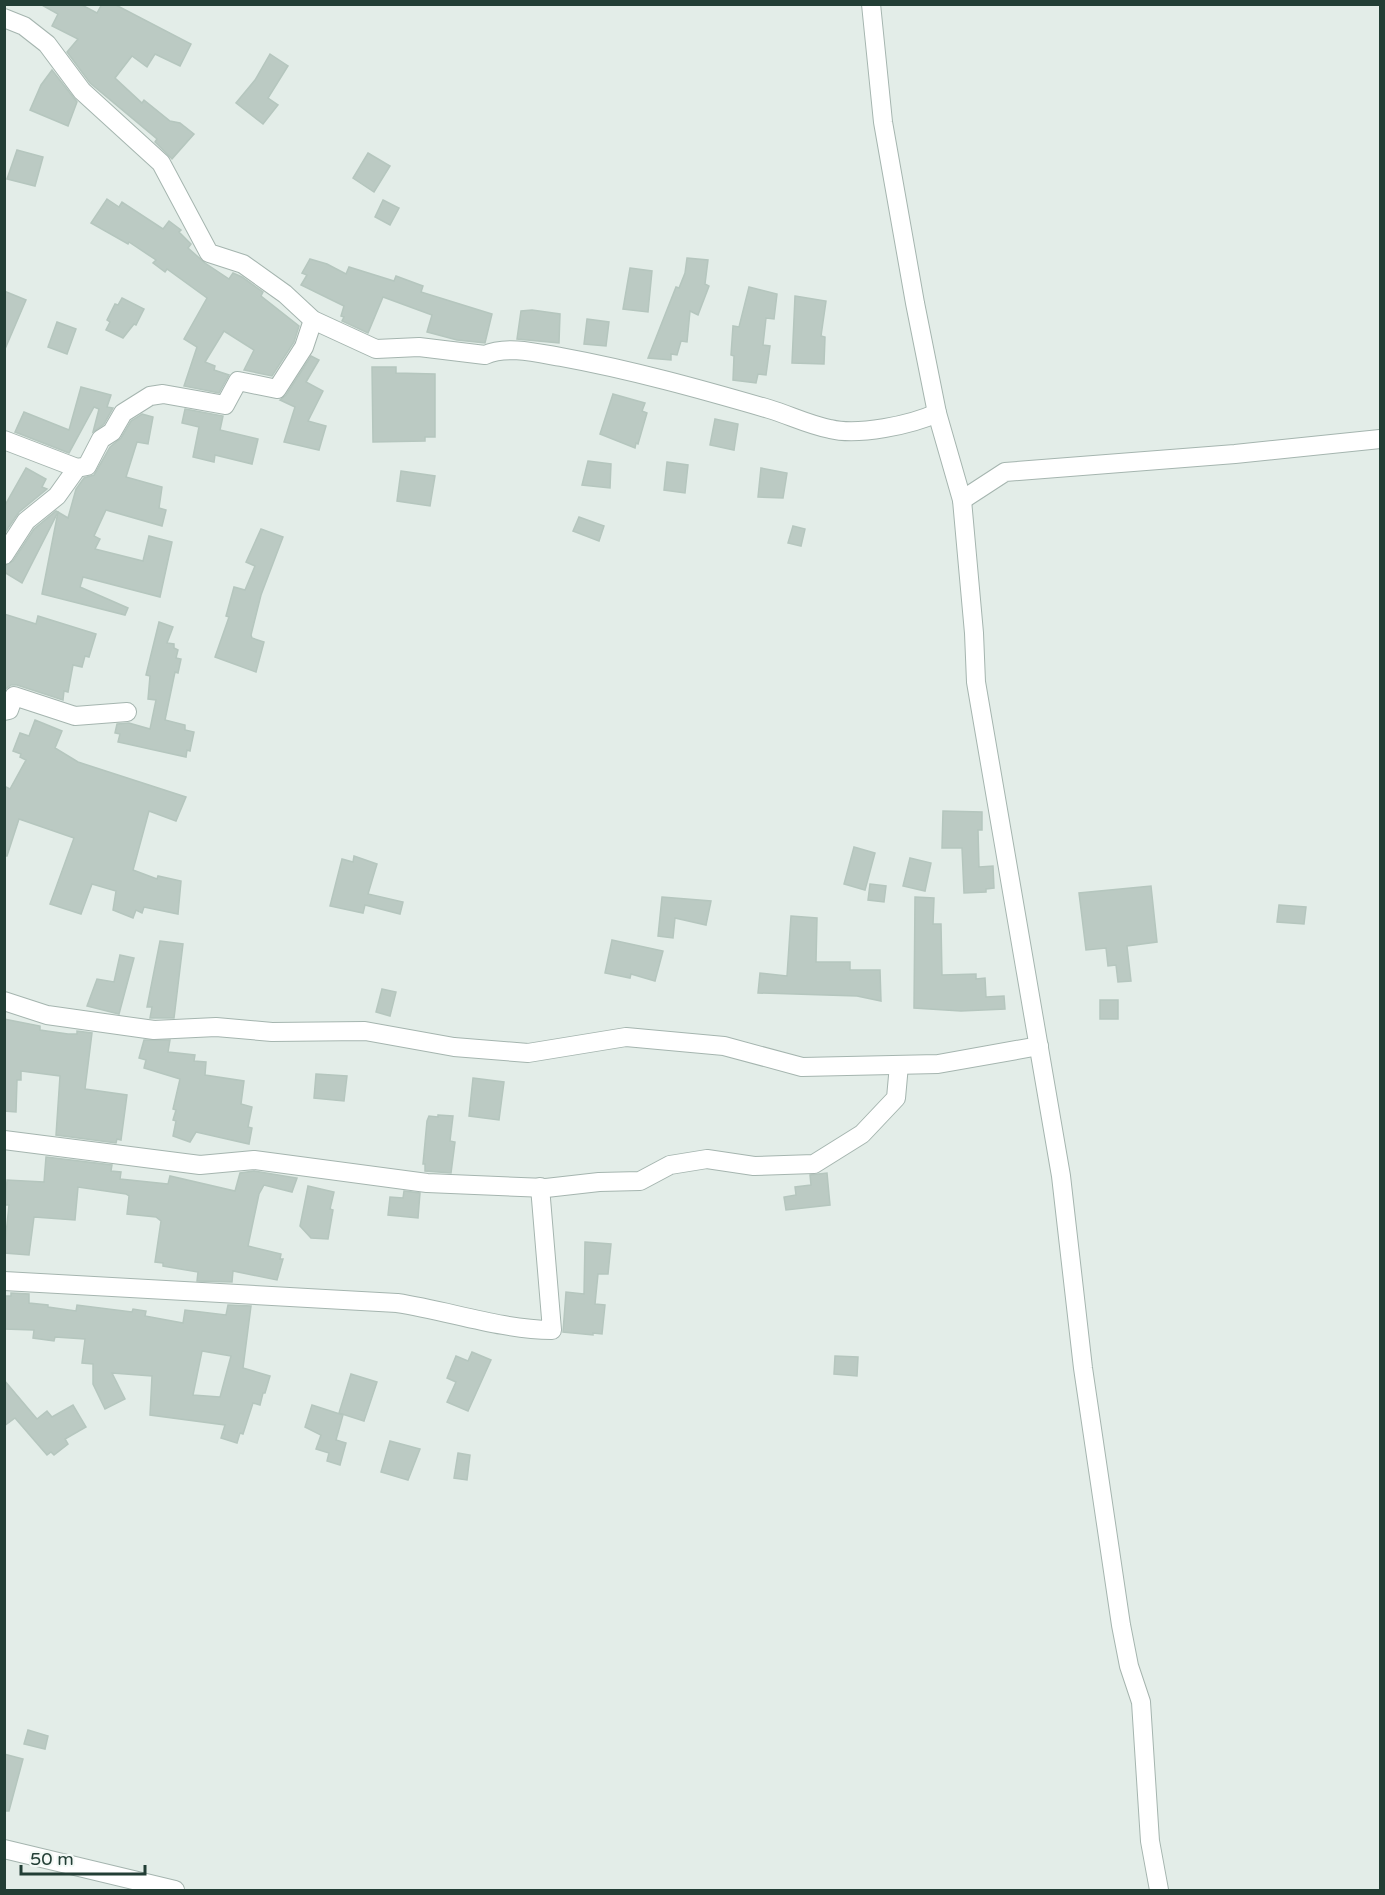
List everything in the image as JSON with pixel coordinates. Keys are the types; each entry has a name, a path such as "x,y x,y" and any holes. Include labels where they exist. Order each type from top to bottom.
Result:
{"street":[{"path":"870,4 883,122 937,413 962,500 976,682 1061,1176 1083,1368 1122,1625 1129,1666 1141,1702 1150,1841 1159,1890"},
{"path":"4,18 24,26 47,44 82,91 161,163 209,253 243,264 285,294 313,320 376,349 419,347 485,355 495,350 539,353 620,368 785,413 831,430 868,430 921,420 937,413"},
{"path":"4,440 77,468 87,466 101,439 112,432 123,413 150,396 163,393 225,405 238,381 277,389 304,347 313,320"},
{"path":"962,500 1005,472 1235,454 1380,439"},
{"path":"4,555 26,521 57,496 77,468"},
{"path":"4,711 9,710 14,696 75,716 127,712"},
{"path":"4,1001 47,1015 154,1030 216,1027 272,1032 365,1031 454,1047 528,1053 626,1037 724,1046 802,1067 938,1064 1039,1046"},
{"path":"4,1140 200,1165 254,1160 427,1183 540,1188 640,1181 670,1166 707,1159 754,1166 814,1164 862,1134 896,1098 899,1065"},
{"path":"4,1281 398,1303 433,1308 482,1323 552,1330 540,1188"},
{"path":"4,1849 175,1890"}],"building":[{"path":"40,4 80,4 97,13 102,4 114,4 191,44 180,66 155,54 147,67 132,56 115,78 142,103 144,100 170,121 180,123 194,134 172,159 155,142 157,139 90,83 67,52 78,39 52,26 58,14"},
{"path":"270,54 288,66 268,98 278,105 263,124 236,103 255,80"},
{"path":"52,70 77,102 68,126 30,110 41,85"},
{"path":"17,150 43,157 35,186 7,179"},
{"path":"368,153 390,166 374,192 353,178"},
{"path":"107,199 119,207 122,202 163,229 169,221 181,230 179,232 191,244 188,248 205,263 229,279 233,273 242,277 263,292 261,296 299,326 294,342 272,376 244,370 254,350 224,331 205,362 215,366 214,370 229,375 219,393 184,386 197,347 184,339 207,298 167,269 165,272 153,263 156,260 129,242 128,244 91,223"},
{"path":"383,200 399,208 390,225 375,217"},
{"path":"687,258 708,260 705,284 709,286 698,315 690,311 687,342 681,341 677,355 671,354 671,360 648,358 676,287 679,288 685,273"},
{"path":"310,259 327,264 346,274 349,267 394,281 396,276 423,286 421,292 492,314 485,343 457,340 427,332 432,315 383,297 368,333 342,321 344,306 301,285 307,275 302,273"},
{"path":"630,268 652,271 648,312 623,309"},
{"path":"749,287 777,294 774,319 766,318 763,345 770,346 766,375 758,374 756,383 733,380 734,356 731,355 733,326 739,327"},
{"path":"4,291 26,300 5,349 4,349"},
{"path":"795,296 826,301 821,336 825,337 824,364 792,363"},
{"path":"122,298 144,309 136,325 134,324 123,338 106,330 110,322 107,320 115,304 118,305"},
{"path":"532,310 560,314 559,343 517,339 521,311"},
{"path":"587,319 609,322 606,346 584,344"},
{"path":"57,322 76,329 67,354 48,347"},
{"path":"311,356 319,360 306,382 323,391 308,421 326,426 319,450 284,442 295,407 280,400 286,395"},
{"path":"372,367 396,367 396,373 435,374 435,437 425,437 425,441 373,442"},
{"path":"81,387 111,395 107,407 113,408 104,424 93,432 99,409 94,407 69,453 15,432 24,412 69,430"},
{"path":"613,394 645,403 642,411 647,413 635,448 600,434"},
{"path":"185,409 223,416 220,430 258,439 252,464 215,455 214,462 193,457 199,427 182,423"},
{"path":"142,414 153,417 148,444 137,442 126,477 162,487 159,508 166,510 162,526 106,510 94,536 100,539 95,549 143,561 149,536 172,542 160,597 83,577 80,587 128,608 125,615 42,594 58,512 68,518 76,489 84,478 94,475 110,447 121,438 131,421"},
{"path":"715,419 738,424 734,450 710,445"},
{"path":"588,461 611,464 610,488 582,485"},
{"path":"667,462 688,465 685,493 664,490"},
{"path":"26,468 46,479 42,487 47,489 19,512 4,534 4,507"},
{"path":"761,468 787,473 783,498 758,497"},
{"path":"401,471 435,476 430,506 397,501"},
{"path":"56,511 58,512 22,583 4,572 4,566 13,561 34,529"},
{"path":"579,517 604,526 599,541 573,531"},
{"path":"793,526 805,529 801,546 788,543"},
{"path":"261,529 283,537 261,595 251,635 252,638 264,642 256,672 215,657 229,617 226,616 234,587 245,590 255,566 246,562"},
{"path":"4,614 36,624 38,616 96,634 89,657 85,656 82,667 73,665 68,692 64,691 63,700 17,685 11,685 4,690"},
{"path":"159,622 173,627 167,643 174,644 174,648 178,650 176,658 181,659 178,673 175,672 165,720 185,725 185,730 194,732 190,751 187,750 186,757 118,742 120,734 115,733 117,724 129,723 150,729 156,700 148,699 150,676 146,675"},
{"path":"35,720 62,731 55,748 78,762 186,797 176,821 149,811 133,870 157,879 158,876 181,881 178,914 144,907 142,913 136,910 133,918 113,910 116,891 92,884 81,914 50,904 74,838 19,819 7,856 4,856 4,786 10,789 26,760 20,757 21,754 13,751 20,733 29,736"},
{"path":"943,811 982,812 982,830 978,830 979,867 993,866 994,888 986,889 986,892 964,893 962,848 942,848"},
{"path":"854,847 875,853 865,890 844,884"},
{"path":"354,856 377,864 368,894 403,902 400,914 365,905 363,913 330,906 342,859 353,862"},
{"path":"910,858 931,863 925,891 903,886"},
{"path":"870,884 886,886 884,902 868,900"},
{"path":"1151,886 1157,942 1127,946 1131,981 1118,982 1116,965 1108,966 1106,948 1086,950 1079,893"},
{"path":"662,897 711,901 706,925 675,918 673,938 658,936"},
{"path":"915,897 934,898 933,924 941,924 942,975 976,974 976,979 985,978 986,997 1004,996 1005,1009 961,1011 914,1008"},
{"path":"1279,905 1306,907 1304,924 1277,922"},
{"path":"791,916 817,918 816,962 850,962 850,970 880,970 881,1001 857,996 758,993 760,973 787,976"},
{"path":"612,940 663,951 655,981 631,974 630,978 605,973"},
{"path":"160,941 183,944 174,1018 150,1018 152,1007 147,1007"},
{"path":"120,955 134,958 119,1014 87,1006 97,979 114,982"},
{"path":"382,989 396,992 390,1016 376,1012"},
{"path":"1100,1000 1118,1000 1118,1019 1100,1019"},
{"path":"4,1019 40,1026 40,1030 68,1034 77,1034 77,1031 92,1033 85,1089 127,1095 121,1140 117,1139 116,1143 56,1135 60,1076 21,1071 21,1080 17,1080 16,1112 4,1111"},
{"path":"144,1040 170,1040 168,1052 195,1055 194,1061 206,1062 205,1075 244,1081 241,1104 252,1107 248,1127 252,1128 249,1144 196,1132 190,1142 173,1136 176,1121 173,1120 176,1110 173,1109 180,1079 144,1068 146,1060 139,1058"},
{"path":"316,1074 347,1076 344,1101 314,1098"},
{"path":"473,1078 504,1082 499,1120 469,1116"},
{"path":"438,1115 453,1116 450,1141 455,1142 451,1173 425,1171 425,1164 423,1164 427,1121 429,1116 438,1117"},
{"path":"46,1157 112,1165 111,1171 121,1172 120,1179 168,1184 170,1176 235,1191 240,1173 254,1171 297,1178 292,1192 264,1185 259,1194 248,1246 281,1254 280,1259 283,1259 277,1280 233,1271 232,1282 197,1281 198,1272 163,1266 163,1263 155,1262 161,1221 156,1217 127,1214 129,1196 126,1194 78,1187 75,1220 34,1217 29,1255 4,1253 9,1205 5,1205 7,1180 44,1182"},
{"path":"827,1173 830,1205 786,1210 784,1197 796,1195 795,1187 811,1185 810,1175"},
{"path":"308,1186 334,1192 330,1209 333,1210 328,1239 311,1238 300,1226"},
{"path":"404,1191 420,1193 418,1218 388,1215 390,1197 403,1198"},
{"path":"585,1242 611,1244 608,1274 598,1274 595,1304 605,1305 602,1334 563,1332 566,1292 584,1294"},
{"path":"11,1293 29,1294 29,1303 76,1311 77,1305 132,1312 133,1309 146,1311 145,1316 183,1323 185,1310 226,1315 228,1305 251,1306 243,1368 270,1376 265,1393 263,1393 260,1405 253,1403 243,1434 240,1433 237,1443 221,1438 225,1425 150,1415 152,1376 112,1373 125,1399 105,1409 93,1384 93,1364 82,1363 85,1339 55,1337 54,1341 33,1338 34,1330 4,1329 4,1296 11,1296","holes":["202,1351 231,1356 220,1397 193,1395"]},
{"path":"472,1352 491,1360 468,1411 447,1402 456,1382 447,1378 456,1356 468,1361"},
{"path":"835,1356 858,1357 857,1376 834,1374"},
{"path":"351,1374 377,1382 364,1421 339,1413"},
{"path":"4,1380 37,1419 47,1411 52,1417 73,1405 86,1427 65,1439 68,1444 54,1455 51,1452 47,1455 15,1418 4,1426"},
{"path":"312,1405 343,1415 336,1440 346,1443 340,1465 327,1461 329,1453 316,1449 321,1435 305,1427"},
{"path":"390,1441 420,1449 408,1480 381,1472"},
{"path":"458,1453 470,1455 467,1480 454,1478"},
{"path":"28,1730 48,1736 45,1749 24,1744"},
{"path":"4,1754 23,1759 9,1811 4,1811"}]}
